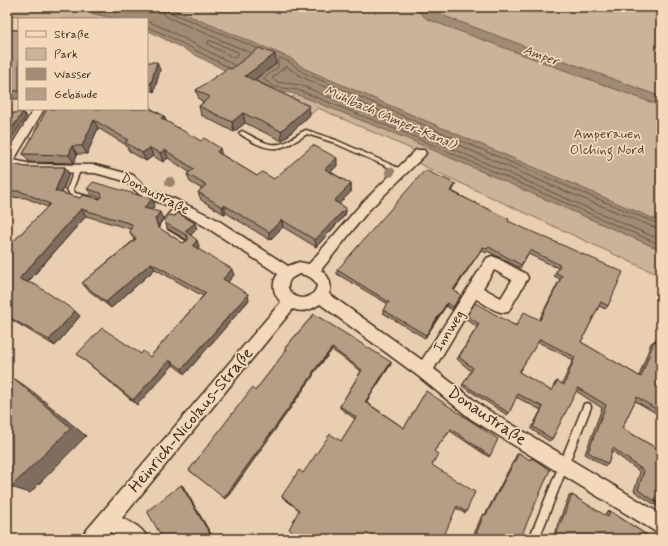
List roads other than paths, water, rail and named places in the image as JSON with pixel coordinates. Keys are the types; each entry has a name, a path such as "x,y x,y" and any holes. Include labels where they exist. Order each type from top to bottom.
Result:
{"street":[{"path":"7,162 38,110"},
{"path":"313,270 365,207 420,153"},
{"name":"Donaustraße","path":"7,162 13,165 31,168 95,169 129,178 144,192 179,206 211,223 287,273"},
{"path":"299,268 313,270 320,275 323,282 323,289 320,296 312,302 304,304 290,302 281,294 280,286 282,278 287,273 299,268"},
{"name":"Innweg","path":"424,371 474,290"},
{"name":"Donaustraße","path":"320,296 424,371 477,413 661,525"},
{"name":"Heinrich-Nicolaus-Straße","path":"92,539 290,302"},
{"path":"108,521 128,531 138,539"}],"lane":[{"path":"242,133 265,146 276,148 286,146 306,132 334,141 401,171"},
{"path":"78,168 70,189 73,195 95,200"},
{"path":"179,206 163,225 164,231 187,245"},
{"path":"534,539 588,407"}],"water":[{"name":"Mühlbach (Amper-Kanal)","path":"62,7 165,7 178,11 290,58 305,69 661,222 661,250 408,139 296,94 274,91 236,76 148,31 148,18 113,18"},
{"name":"Amper","path":"414,7 434,7 444,16 661,97 661,106 427,19"}],"park label":[{"name":"Amperauen Olching Nord","path":"607,142"}]}
